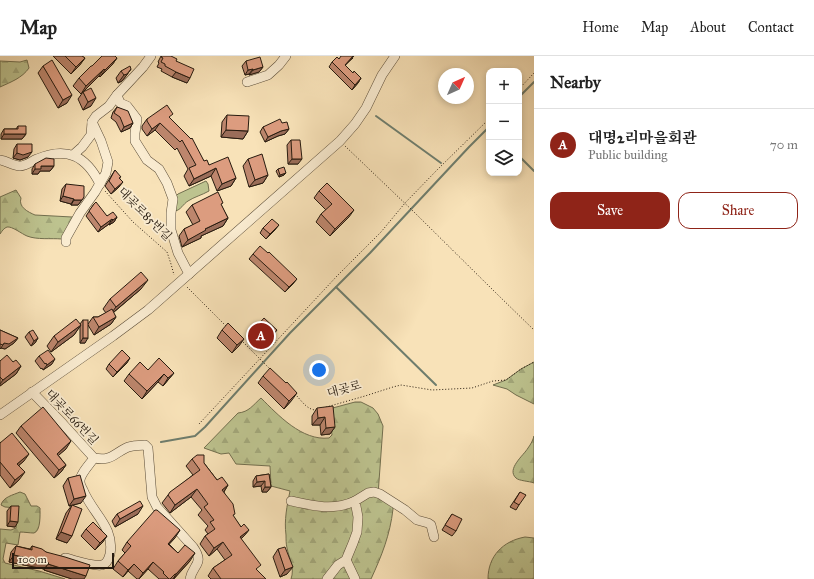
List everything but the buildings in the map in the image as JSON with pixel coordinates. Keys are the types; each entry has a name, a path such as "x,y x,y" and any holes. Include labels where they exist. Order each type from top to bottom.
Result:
{"street":[{"path":"74,155 82,147 90,135 92,122 96,116 109,106 151,56"},
{"path":"247,82 268,75 286,56"},
{"path":"0,415 148,310 340,141 355,124 366,108 382,75 395,56"},
{"path":"118,95 120,102 127,106 137,119 134,133 135,141 147,160 159,169 167,183 173,199 171,230 178,253 189,274"},
{"path":"66,242 66,238 80,213 106,173 108,162 92,122"},
{"path":"0,160 16,166 22,166 36,159 56,153 74,155 90,167 100,184"},
{"name":"대곶로66번길","path":"32,392 94,458 103,460 108,459 130,446 145,445 148,448 152,497 154,502 161,512 189,541 197,552 197,564 191,574 190,579"},
{"name":"대곶로66번길","path":"58,556 101,566 108,561 110,557 111,543 108,530 84,494 80,481 80,477 94,458"},
{"path":"291,501 326,507 341,506 355,501 368,493 374,492 380,494 417,520 428,523 434,537"},
{"path":"327,579 338,565 346,560 356,532 358,517 355,501"},
{"path":"346,560 354,579"}],"path":[{"path":"522,86 534,73"},
{"path":"199,424 337,276 381,232 437,170 486,122"},
{"path":"340,141 534,330"},
{"name":"대곶로85번길","path":"100,184 111,199 133,222 167,252 179,284"},
{"path":"179,284 226,325"},
{"path":"237,336 270,368"},
{"name":"대곶로","path":"292,391 308,408 315,410 401,386 432,390 472,388 493,381 506,380 534,362"}],"green space":[{"path":"27,60 29,68 23,74 0,87 0,61 20,62"},
{"path":"206,181 209,191 186,202 175,211 175,197 178,194"},
{"path":"16,190 21,198 20,201 22,207 32,214 75,218 62,239 31,237 9,227 5,228 0,234 0,197"},
{"path":"534,362 534,404 507,389 493,385 506,380"},
{"path":"261,398 291,426 319,438 329,438 332,435 329,409 355,402 361,402 373,408 378,414 383,426 378,495 392,505 393,509 385,545 371,579 291,579 292,567 287,546 285,524 290,491 271,486 270,466 236,464 229,453 221,454 204,448 238,413 248,410"},
{"path":"534,436 534,483 517,479 513,474 513,470 514,466 530,445"},
{"path":"20,492 25,494 31,506 37,506 40,508 39,526 34,533 20,532 18,545 6,543 3,559 5,563 65,579 0,579 0,529 11,530 16,528 18,508 5,507 1,505 6,498"},
{"path":"525,537 534,538 534,579 488,579 491,563 498,551 510,542"}],"waterway":[{"path":"522,94 534,82"},
{"path":"376,116 441,163"},
{"path":"161,442 195,436 205,427 290,333 370,253 486,130"},
{"path":"522,159 534,171"},
{"path":"336,287 436,385"}],"place":[{"name":"대명2리마을회관","path":"261,336"}]}
